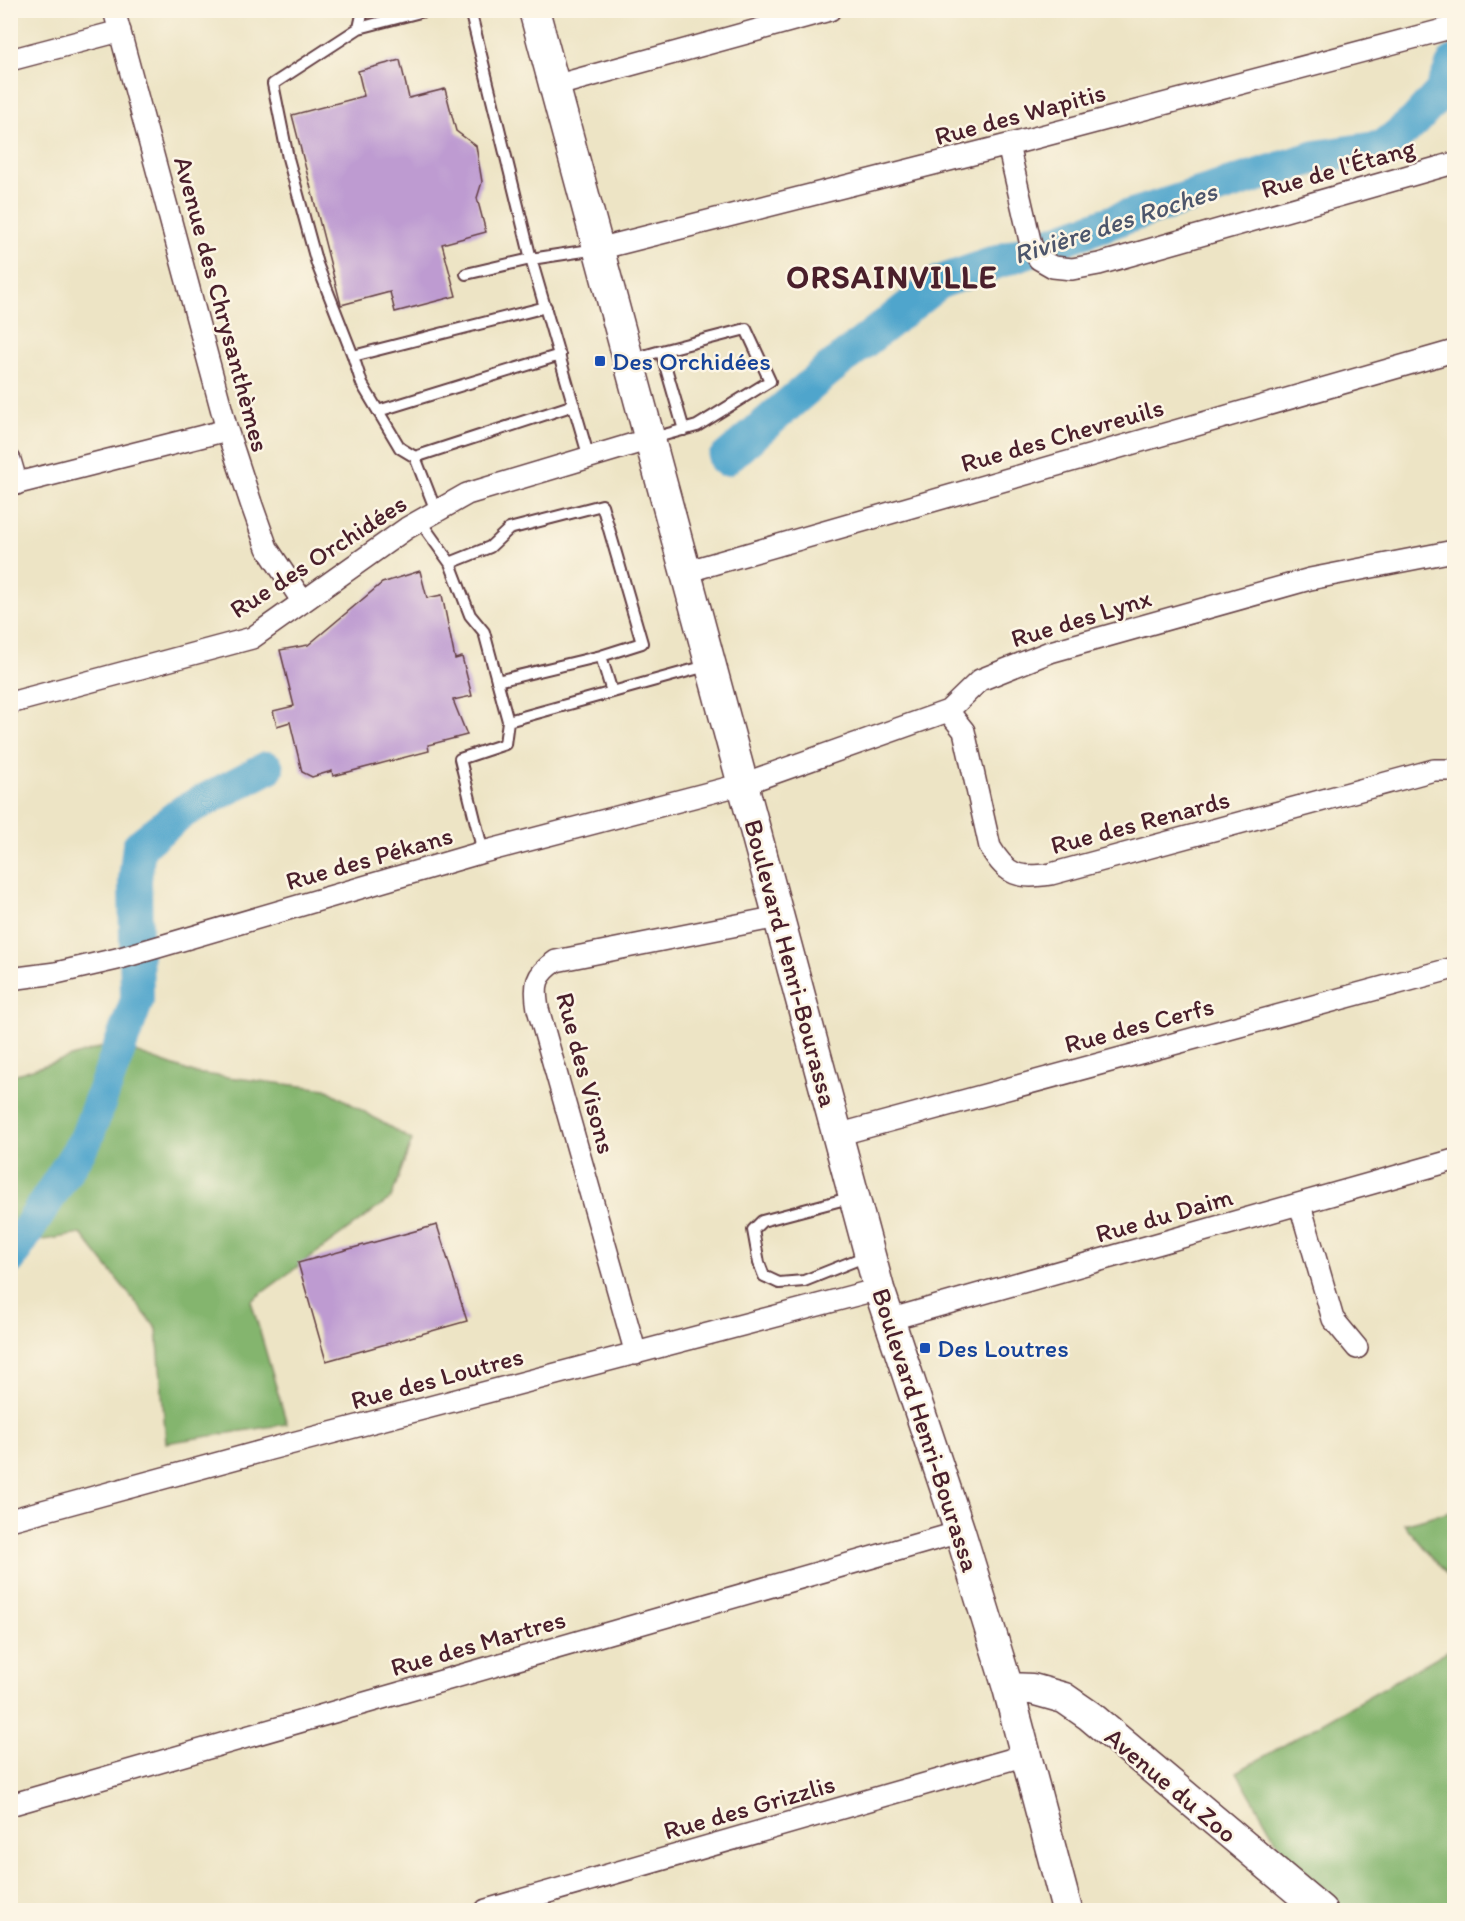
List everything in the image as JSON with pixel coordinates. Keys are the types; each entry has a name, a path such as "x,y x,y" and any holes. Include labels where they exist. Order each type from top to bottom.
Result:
{"main road":[{"name":"Boulevard Henri-Bourassa","path":"534,10 869,1254 888,1320 960,1532 1008,1688 1067,1911"},
{"name":"Avenue du Zoo","path":"1008,1688 1032,1689 1064,1698 1090,1716 1320,1911"}],"street":[{"name":"Avenue des Chrysanthèmes","path":"114,10 227,430 267,548 303,602"},
{"path":"554,86 831,10"},
{"name":"Rue des Wapitis","path":"598,249 1008,145 1455,27"},
{"path":"10,60 120,31"},
{"name":"Rue de l'Étang","path":"1008,145 1035,252 1053,267 1072,269 1099,264 1455,164"},
{"name":"Rue des Chevreuils","path":"685,572 1455,351"},
{"path":"10,460 14,484 227,430"},
{"name":"Rue des Orchidées","path":"10,703 252,638 428,516 467,494 650,439"},
{"name":"Rue des Lynx","path":"743,784 948,711 980,680 1050,652 1310,579 1455,551"},
{"name":"Rue des Renards","path":"948,711 964,731 990,847 1006,868 1029,878 1051,874 1434,770 1455,770"},
{"name":"Rue des Pékans","path":"10,979 56,973 117,959 483,852 743,784"},
{"name":"Rue des Visons","path":"636,1354 538,1010 535,994 537,982 543,970 556,961 778,917"},
{"name":"Rue des Cerfs","path":"837,1135 1455,968"},
{"name":"Rue du Daim","path":"888,1320 1455,1160"},
{"path":"1300,1205 1333,1319 1357,1348"},
{"name":"Rue des Loutres","path":"10,1520 270,1449 879,1289"},
{"name":"Rue des Martres","path":"10,1805 960,1532"},
{"name":"Rue des Grizzlis","path":"486,1911 1026,1755"}],"lane":[{"path":"359,28 363,10"},
{"path":"428,10 359,28 273,84 288,158 317,264 362,384 400,448 415,457 428,516 450,563 470,615 484,632 508,721 505,744 460,759 483,852"},
{"path":"470,10 531,259 589,458"},
{"path":"466,274 531,259 598,249"},
{"path":"352,356 546,307"},
{"path":"628,360 746,329 770,381 697,426 650,439"},
{"path":"661,351 684,430"},
{"path":"378,411 560,355"},
{"path":"415,457 574,405"},
{"path":"450,563 490,547 509,529 602,505 642,643 601,656 497,681"},
{"path":"601,656 612,692"},
{"path":"508,721 710,665"},
{"path":"854,1197 762,1221 753,1230 759,1263 764,1276 780,1283 804,1281 869,1254"}],"green space":[{"path":"112,1044 194,1073 326,1089 412,1140 391,1198 251,1301 287,1424 166,1443 157,1329 81,1234 11,1245 10,1076"},
{"path":"1454,1510 1454,1583 1404,1524"},
{"path":"1454,1647 1454,1910 1338,1910 1297,1876 1237,1772"}],"building":[{"path":"400,60 409,98 445,89 456,131 476,146 482,182 477,198 486,232 442,244 456,296 395,312 390,292 341,305 292,115 364,96 358,71"},
{"path":"420,571 427,598 442,595 455,659 462,657 472,696 453,700 467,735 428,745 429,751 333,776 332,771 312,777 302,772 290,722 277,726 273,711 294,706 280,650 308,645 382,583"},
{"path":"437,1225 467,1321 326,1361 298,1263"}],"waterway":[{"name":"Rivière des Roches","path":"725,459 827,371 940,282 1120,219 1316,157 1383,147 1414,122 1441,92 1454,62"},
{"name":"Rivière des Roches","path":"10,1258 86,1139 137,1000 135,880 139,846 184,811 267,768"}],"place":[{"name":"Des Orchidées","path":"600,361"},
{"name":"Des Loutres","path":"925,1348"}],"district":[{"name":"ORSAINVILLE","path":"892,277"}]}
